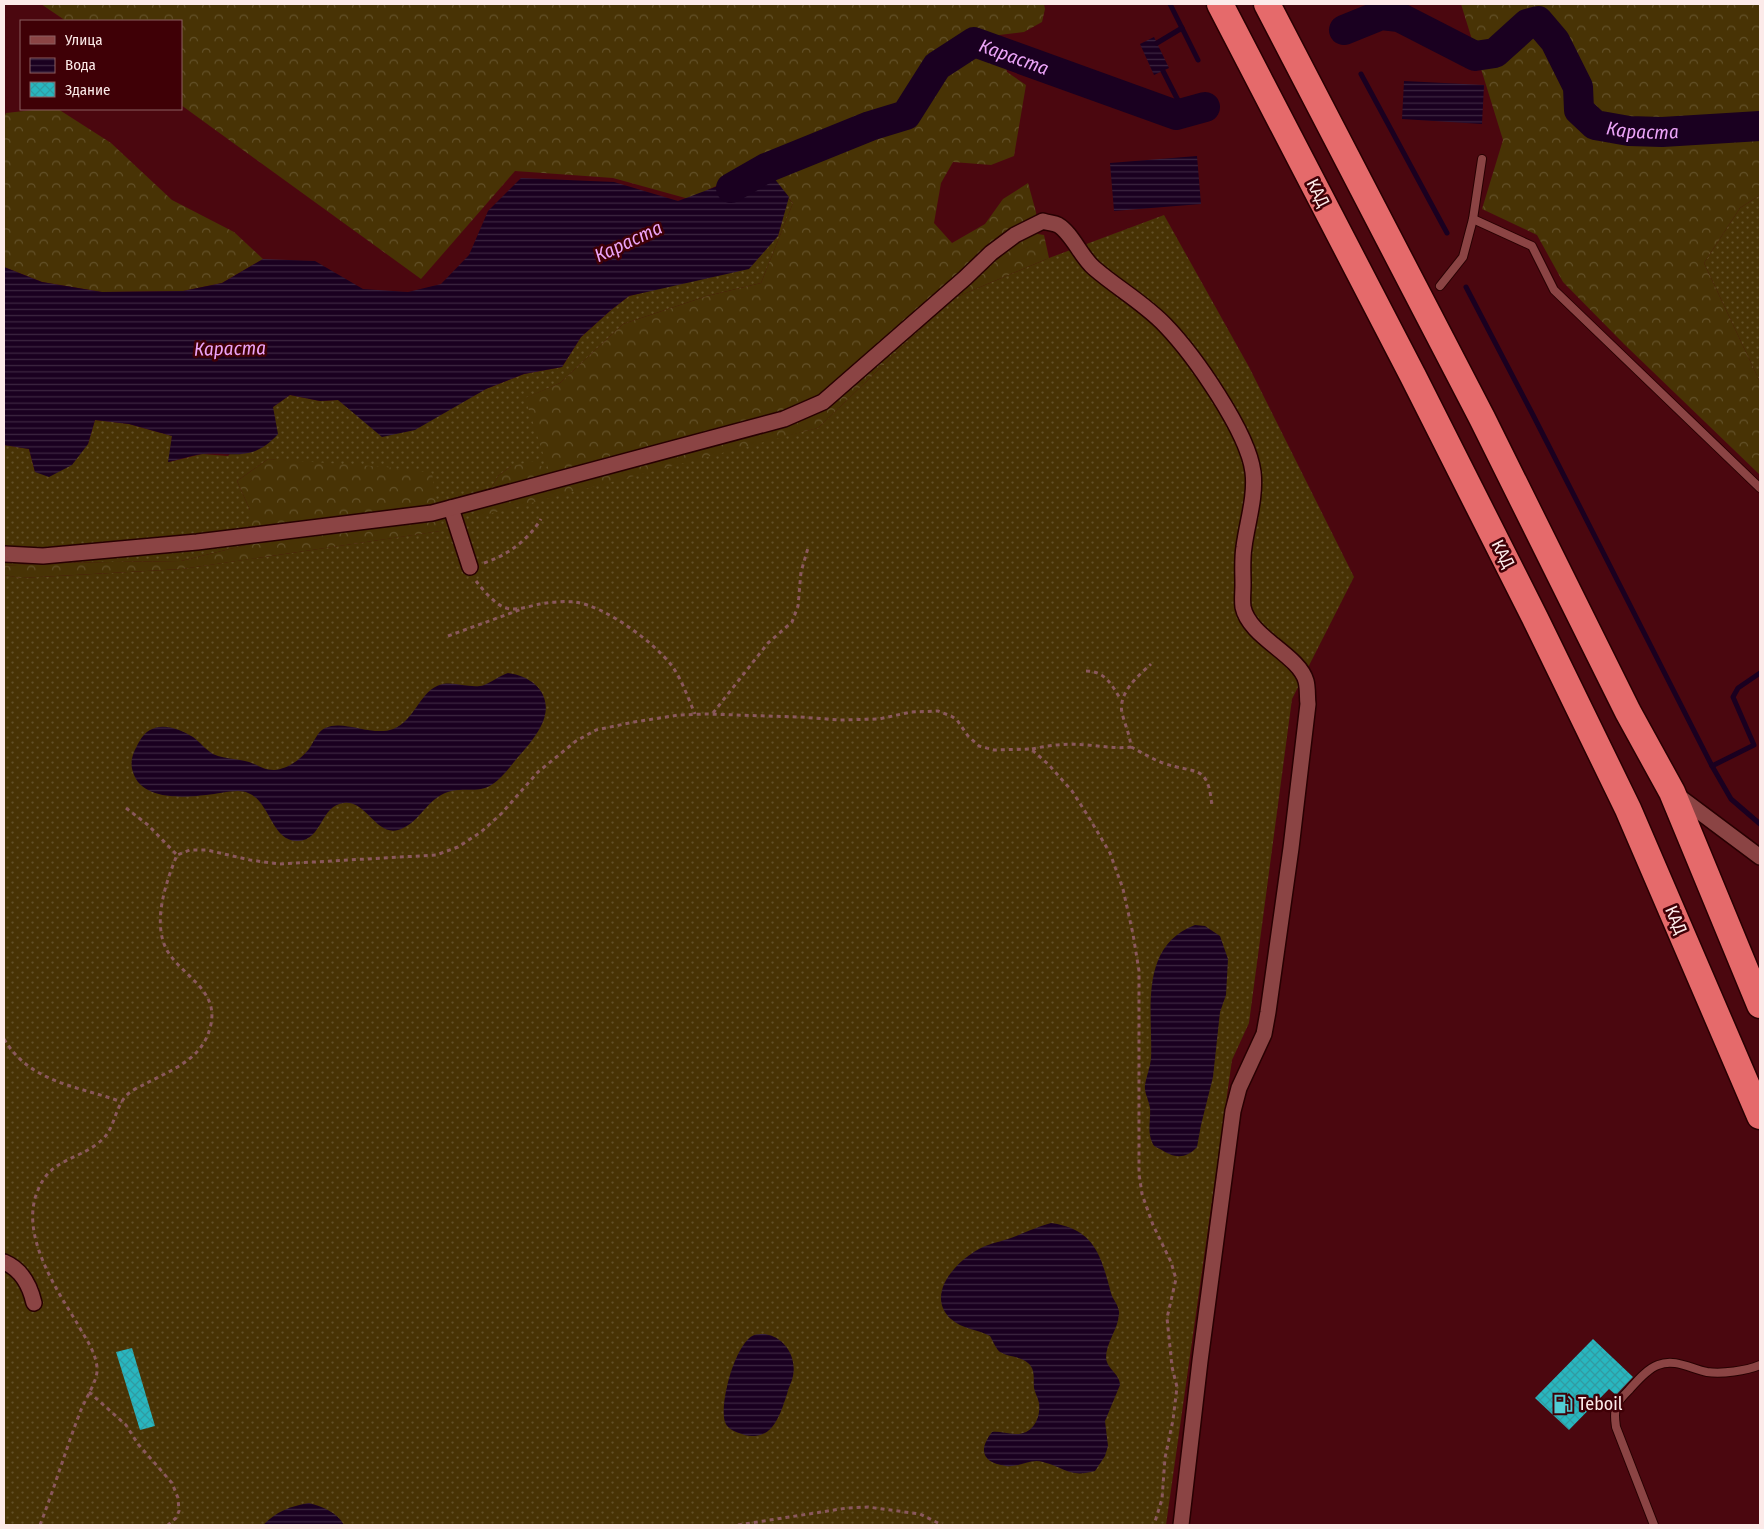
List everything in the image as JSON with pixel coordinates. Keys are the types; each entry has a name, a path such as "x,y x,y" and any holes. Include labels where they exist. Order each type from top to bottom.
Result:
{"highway":[{"name":"КАД","path":"1220,4 1417,385 1535,618 1628,809 1760,1116"},
{"path":"1267,4 1482,418 1628,712 1672,792 1760,1005"}],"street":[{"path":"4,554 43,556 197,542 432,513 784,419 823,402 991,253 1015,235 1043,221 1059,226 1070,237 1081,255 1093,268 1140,303 1165,325 1192,358 1234,423 1249,452 1253,474 1252,503 1243,549 1243,608 1251,622 1272,645 1297,666 1306,680 1308,704 1291,848 1264,1034 1239,1088 1233,1111 1200,1361 1181,1525"},
{"path":"451,508 470,568"},
{"path":"1672,792 1760,857"},
{"path":"4,1262 13,1267 27,1283 34,1303"}],"lane":[{"path":"1440,286 1463,257 1473,219 1482,159"},
{"path":"1473,219 1532,246 1554,290 1760,488"},
{"path":"1654,1525 1616,1427 1614,1414 1617,1402 1643,1375 1659,1364 1678,1363 1707,1372 1748,1370 1760,1365"}],"path":[{"path":"524,609 504,607 486,594 474,579 470,568 502,556 533,532 541,519"},
{"path":"712,714 768,643 792,622 798,606 802,572 808,548"},
{"path":"448,636 540,604 574,602 588,605 609,614 654,646 671,666 685,689 695,714"},
{"path":"1131,747 1122,711 1122,700 1126,692 1151,664"},
{"path":"1086,671 1094,671 1101,674 1113,685 1122,700"},
{"path":"177,854 190,850 207,850 250,860 279,864 436,855 458,847 481,832 502,813 538,772 576,741 596,730 634,722 695,714 879,720 911,712 938,711 957,720 968,736 979,746 994,750 1031,749 1070,744 1118,748 1131,747 1163,763 1200,772 1209,784 1212,807"},
{"path":"1031,749 1048,764 1072,791 1110,854 1123,890 1139,971 1138,1174 1142,1194 1154,1226 1171,1262 1176,1279 1167,1318 1170,1352 1177,1388 1165,1458 1162,1499 1154,1525"},
{"path":"126,808 148,825 177,854"},
{"path":"40,1525 80,1412 98,1369 94,1353 49,1275 36,1243 32,1211 38,1188 45,1177 54,1167 87,1151 108,1135 126,1096 191,1058 205,1043 212,1023 212,1011 204,991 176,962 164,941 161,911 164,891 177,854"},
{"path":"4,1039 17,1057 44,1077 122,1102"},
{"path":"89,1392 126,1425 138,1444 172,1483 178,1498 179,1511 176,1518 168,1525"},
{"path":"738,1525 847,1508 868,1507 920,1514 942,1525"}],"green space":[{"path":"41,4 1044,4 1045,9 1042,22 1024,32 999,35 1007,72 1026,85 1014,156 991,165 953,162 941,183 934,223 952,243 985,224 1003,199 1028,183 1036,212 1038,234 1044,235 1049,258 952,299 818,428 481,516 479,510 498,476 511,466 534,461 549,472 525,398 560,383 623,324 707,296 761,283 793,203 758,166 689,199 613,178 515,171 421,279 182,106 182,20 65,20"},
{"path":"1461,4 1760,4 1760,195 1740,208 1704,263 1760,382 1760,475 1624,344 1563,282 1537,235 1482,209 1503,140"},
{"path":"60,110 111,143 172,200 234,232 263,259 222,283 183,291 102,292 42,282 4,267 4,117 6,113"},
{"path":"1760,195 1760,382 1704,263 1740,208"},
{"path":"788,198 793,203 761,283 707,296 623,324 560,383 526,398 550,473 511,466 498,476 479,510 818,428 952,299 1049,258 1164,215 1249,367 1354,577 1292,699 1249,1023 1232,1060 1166,1525 4,1525 4,575 21,578 182,569 440,531 296,462 268,459 237,481 250,510 250,544 181,561 45,563 4,566 4,445 29,449 35,472 88,444 95,420 129,424 172,436 169,462 202,454 228,456 273,407 290,395 320,401 338,400 359,416 453,407 486,389 524,374 562,367 581,337 629,296 685,282 778,236"},
{"path":"268,459 386,467 432,473 441,531 182,569 21,578 4,575 4,566 45,563 181,561 250,544 250,510 237,481"}],"water":[{"path":"1154,37 1169,68 1154,75 1140,44"},
{"path":"1404,81 1484,85 1482,124 1402,119"},
{"path":"1197,156 1201,204 1114,211 1110,163"},
{"path":"766,168 789,197 778,236 749,269 629,296 581,337 562,367 524,374 486,389 415,430 382,437 338,400 320,401 290,395 273,407 278,434 260,449 243,454 203,454 168,462 172,436 129,424 95,420 88,444 72,465 49,477 35,472 29,449 4,445 4,267 42,282 102,292 183,291 222,283 263,259 315,261 363,289 408,292 441,284 469,255 488,211 521,178 614,182 678,201"},
{"path":"508,673 527,679 541,691 545,699 544,717 535,736 506,772 493,784 480,789 445,793 433,801 410,824 398,830 383,828 359,807 344,803 336,805 330,810 317,829 306,839 298,841 288,839 275,826 264,807 249,793 230,791 186,797 163,795 144,788 137,781 133,772 132,760 139,742 150,730 157,727 171,728 186,733 218,756 249,762 274,770 294,763 309,749 325,728 341,725 376,731 393,729 406,720 425,695 437,686 449,684 479,686"},
{"path":"1195,925 1205,926 1220,936 1228,959 1226,995 1220,1012 1213,1077 1197,1147 1184,1156 1175,1156 1155,1146 1152,1143 1150,1134 1150,1108 1145,1085 1151,1059 1152,982 1164,948 1177,935"},
{"path":"1051,1223 1078,1231 1094,1246 1104,1267 1111,1293 1119,1311 1117,1325 1108,1347 1106,1358 1120,1385 1105,1421 1108,1446 1105,1456 1095,1471 1087,1473 1074,1473 1038,1461 1006,1466 987,1459 984,1450 985,1444 992,1432 1021,1434 1031,1429 1037,1420 1039,1403 1034,1388 1033,1372 1031,1366 1025,1361 1000,1352 990,1336 960,1325 951,1319 944,1310 941,1300 946,1280 961,1262 970,1255 986,1246"},
{"path":"765,1334 778,1339 788,1349 794,1369 781,1410 773,1426 765,1433 752,1436 737,1432 727,1426 724,1402 730,1375 741,1349 747,1340 754,1335"},
{"path":"309,1503 334,1513 344,1525 263,1525 273,1516 284,1510"}],"building":[{"path":"1593,1339 1633,1377 1616,1395 1609,1389 1569,1430 1535,1398"},
{"path":"132,1348 155,1426 140,1430 116,1352"}],"waterway":[{"path":"1170,4 1198,60"},
{"name":"Караста","path":"1344,30 1381,15 1399,17 1475,56 1495,53 1527,24 1538,21 1555,41 1578,87 1579,110 1595,125 1629,131 1662,132 1760,126"},
{"path":"1157,43 1182,28"},
{"name":"Караста","path":"731,188 766,168 870,126 906,115 937,66 974,42 1176,115 1205,107"},
{"path":"1163,71 1184,112"},
{"path":"1361,74 1447,233"},
{"path":"1466,287 1712,766 1731,799 1760,824"},
{"path":"1712,766 1754,745 1733,697 1738,688 1760,673"}],"place":[{"name":"Teboil","path":"1563,1404"}]}
